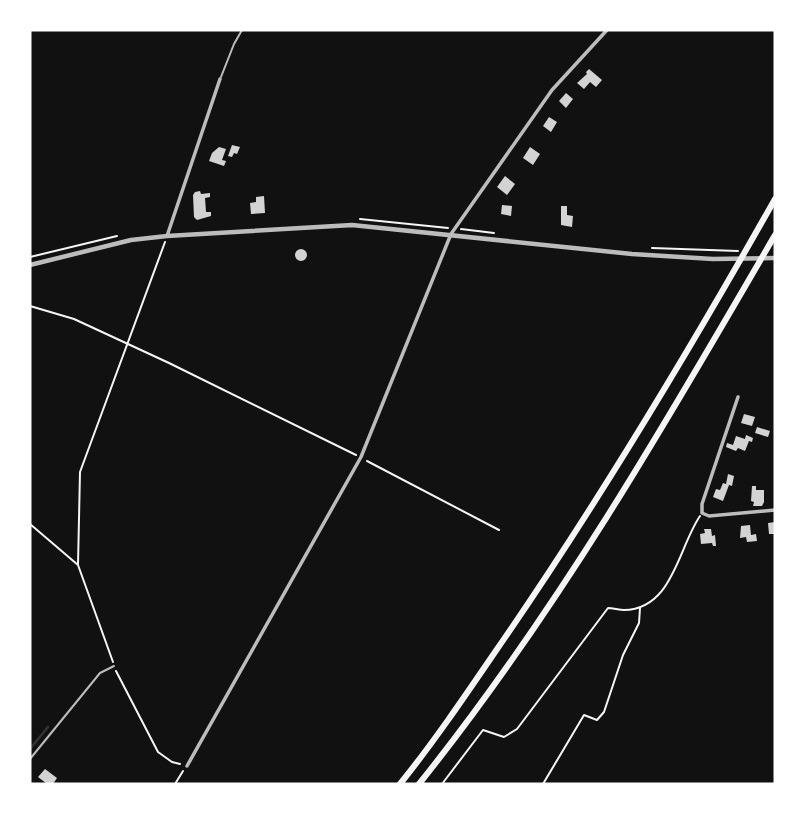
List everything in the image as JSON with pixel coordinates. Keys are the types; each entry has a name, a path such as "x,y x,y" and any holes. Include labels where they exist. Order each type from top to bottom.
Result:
{"highway":[{"path":"400,784 468,692 568,545 656,405 775,199"},
{"path":"419,784 489,693 584,554 670,416 775,234"}],"street":[{"path":"187,766 361,457 451,234 552,90 607,30"},
{"path":"167,236 220,79"},
{"path":"30,265 131,240 352,225 571,249 713,259 775,258"},
{"path":"738,397 702,504 702,513 709,516 775,510"}],"lane":[{"path":"220,79 242,30"},
{"path":"30,759 100,673 114,666"}],"path":[{"path":"456,229 495,233"},
{"path":"167,236 80,472 78,565 114,666 158,752 172,762 187,766 175,784"},
{"path":"646,248 716,251"},
{"path":"30,306 74,319 191,373 361,457 499,530"},
{"path":"442,784 484,730 504,737 517,729 608,608 623,610 640,607 653,600 665,588 702,513"},
{"path":"30,524 78,565"},
{"path":"543,784 584,715 597,720 604,712 623,655 639,623 640,607"}],"building":[{"path":"589,69 602,80 596,87 590,82 584,89 577,83"},
{"path":"566,93 573,99 566,108 559,101"},
{"path":"549,117 557,122 551,132 543,126"},
{"path":"232,145 240,147 232,157 228,156"},
{"path":"219,147 226,149 222,160 226,161 224,166 209,161 212,153"},
{"path":"530,147 540,154 533,165 523,158"},
{"path":"505,176 515,184 507,195 497,187"},
{"path":"200,191 201,194 210,193 210,197 205,198 206,212 211,212 211,216 197,220 194,217 193,195"},
{"path":"264,196 265,213 251,214 250,203 256,202 256,197"},
{"path":"502,205 512,206 511,216 501,214"},
{"path":"561,206 567,206 567,215 573,216 572,227 561,225"},
{"path":"301,249 307,255 301,261 295,255"},
{"path":"744,414 755,417 752,426 741,423"},
{"path":"757,427 770,431 768,437 755,433"},
{"path":"746,435 753,438 745,451 726,447 727,443 733,445 736,436 745,439"},
{"path":"728,474 734,476 732,486 729,485 723,501 713,497 716,489 720,490 723,483 726,484"},
{"path":"752,486 756,486 756,490 764,490 762,506 753,506"},
{"path":"775,522 775,534 769,534 768,523"},
{"path":"750,525 751,535 756,534 757,541 747,542 746,537 740,538 741,526"},
{"path":"704,529 711,529 712,536 715,535 716,546 712,543 701,544 700,534 705,533"},
{"path":"45,769 57,778 53,784 47,784 38,777"}],"waterway":[{"path":"30,749 48,727"}]}
